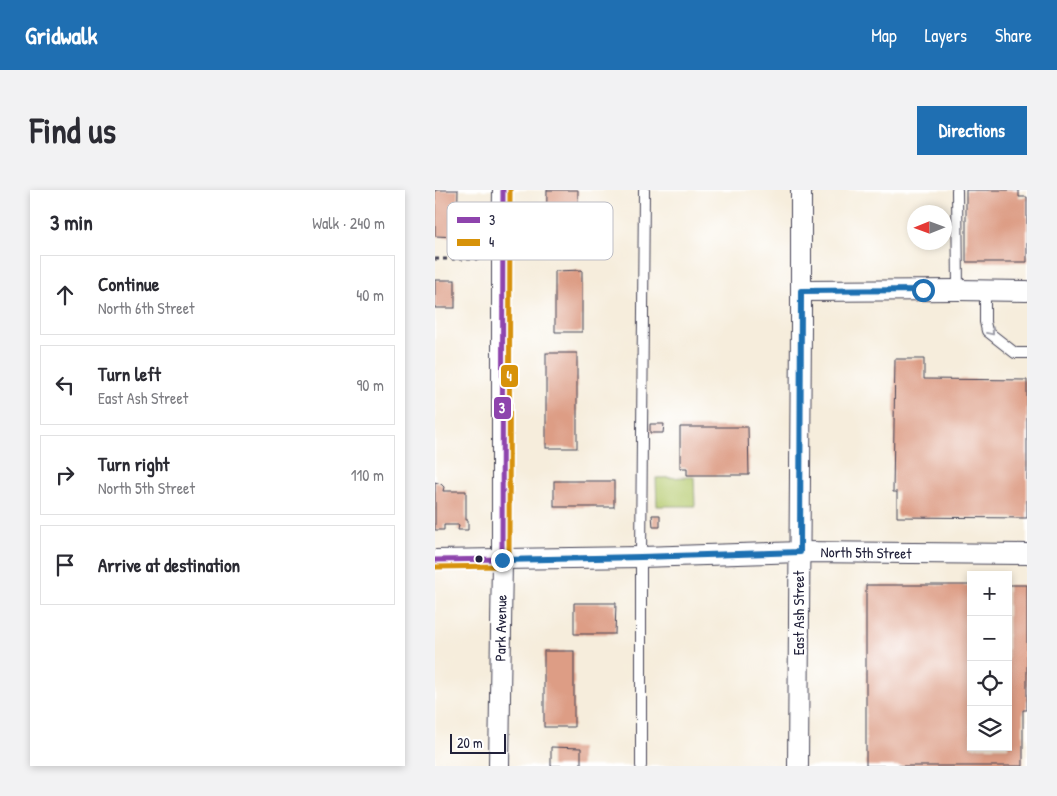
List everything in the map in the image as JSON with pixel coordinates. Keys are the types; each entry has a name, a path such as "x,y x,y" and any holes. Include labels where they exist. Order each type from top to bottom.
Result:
{"street":[{"name":"East Ash Street","path":"798,766 801,190"},
{"name":"Park Avenue","path":"499,766 503,260"},
{"path":"801,291 1027,291"},
{"name":"North 5th Street","path":"435,560 641,557 800,552 1027,554"}],"lane":[{"path":"641,766 643,190"},
{"path":"957,190 958,290"},
{"path":"985,290 985,322 987,330 1015,354 1027,353"}],"green space":[{"path":"694,477 695,506 657,506 656,478"}],"building":[{"path":"435,190 458,190 458,202 447,202 447,237 435,236"},
{"path":"547,190 578,190 578,202 547,202"},
{"path":"966,190 1019,190 1019,197 1027,197 1027,262 966,262"},
{"path":"582,270 582,332 555,332 555,271"},
{"path":"435,280 455,280 455,308 435,308"},
{"path":"546,353 577,353 577,448 546,448"},
{"path":"895,359 924,359 924,379 1027,380 1027,518 897,517 897,492 893,492"},
{"path":"650,424 664,424 663,433 650,433"},
{"path":"680,427 748,427 749,475 687,475 687,468 680,468"},
{"path":"554,481 614,481 614,507 554,507"},
{"path":"435,482 444,487 443,491 466,491 468,530 458,530 459,525 444,525 444,530 435,530"},
{"path":"652,515 660,515 660,527 653,527"},
{"path":"866,585 967,585 967,751 1012,751 1012,585 1027,585 1027,710 1023,710 1023,766 866,766"},
{"path":"574,603 616,603 615,634 574,634"},
{"path":"544,651 574,651 574,727 544,727"},
{"path":"551,747 581,748 581,766 551,766"}],"transit line":[{"name":"3","path":"503,190 503,202"},
{"name":"4","path":"510,190 510,202"},
{"name":"3","path":"435,560 502,559 503,260"},
{"name":"4","path":"435,567 503,566 507,565 509,560 510,260"}],"route":[{"path":"502,560 800,552 801,291 923,290"}]}
